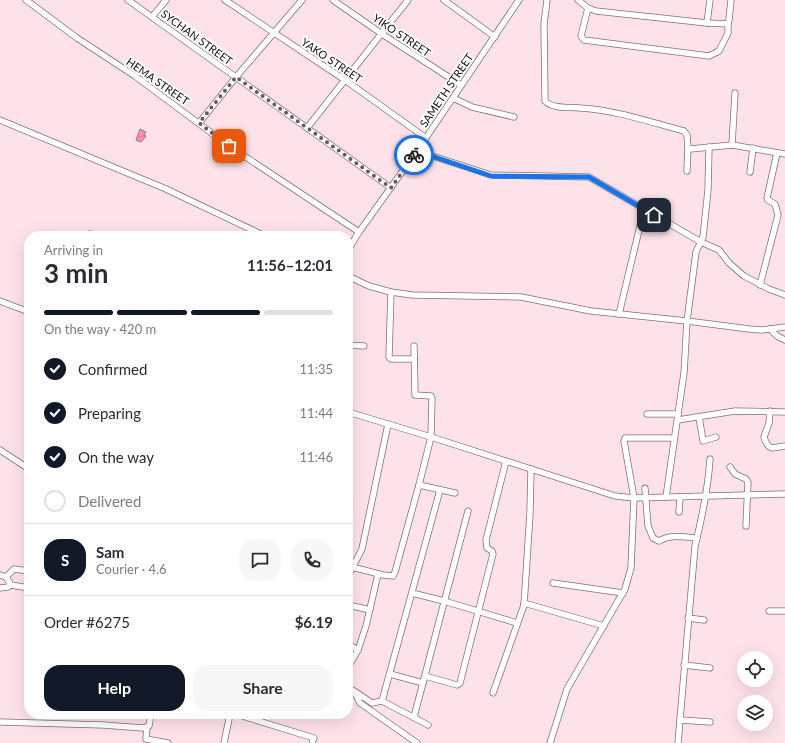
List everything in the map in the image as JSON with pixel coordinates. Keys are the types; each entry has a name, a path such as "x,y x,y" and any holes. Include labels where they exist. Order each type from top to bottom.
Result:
{"street":[{"name":"HEMA STREET","path":"26,0 77,38 135,76 229,146 359,232"},
{"name":"SYCHAN STREET","path":"128,0 391,188"},
{"path":"152,17 166,0"},
{"name":"YAKO STREET","path":"225,0 344,80 426,138"},
{"path":"199,123 302,0"},
{"name":"YIKO STREET","path":"333,0 461,86"},
{"path":"307,128 408,0"},
{"path":"444,0 495,37"},
{"name":"SAMETH STREET","path":"353,242 426,138 519,0"},
{"path":"547,0 544,24 545,101 548,104 563,107 598,109 684,131 687,135 688,148 687,171"},
{"path":"578,0 588,8 596,11 728,24"},
{"path":"707,23 710,0"},
{"path":"588,8 581,36 584,40 709,56 719,51 728,34 731,0"},
{"path":"732,146 735,93"},
{"path":"452,98 472,107 514,118"},
{"path":"0,120 166,189 254,231"},
{"path":"688,148 732,146 785,154"},
{"path":"666,497 684,373 686,321 696,252 703,237 708,190 708,147"},
{"path":"750,172 753,148"},
{"path":"417,151 491,176 589,177 701,242 719,250 729,263 744,276 760,285 785,295"},
{"path":"760,285 778,215 776,204 767,198 776,153"},
{"path":"619,314 644,209"},
{"path":"353,278 369,286 391,292 412,295 521,297 591,311 749,329 785,327"},
{"path":"391,292 389,357 391,359 414,359"},
{"path":"0,301 24,310"},
{"path":"770,329 776,336 785,340"},
{"path":"353,345 364,346"},
{"path":"353,567 378,574 393,576 395,572 431,437 432,398 431,396 415,395 414,346"},
{"path":"770,411 769,423 764,437 765,441 770,448 785,446"},
{"path":"647,414 678,417 699,417 735,412 785,412"},
{"path":"353,414 615,496 646,498 785,494"},
{"path":"699,417 703,441 716,437"},
{"path":"353,562 362,549 388,424"},
{"path":"550,743 567,689 623,593 631,568 634,498 624,440 625,438 674,438"},
{"path":"0,450 24,466"},
{"path":"678,743 695,546 706,496 710,459"},
{"path":"424,676 457,684 460,683 493,554 492,551 487,548 486,540 506,461"},
{"path":"730,467 735,474 744,478 748,482 746,526"},
{"path":"493,693 524,603 530,513 530,469"},
{"path":"419,485 455,493"},
{"path":"645,488 648,526 653,538 659,541 673,536 697,538"},
{"path":"382,701 440,490"},
{"path":"679,512 680,497"},
{"path":"414,717 468,511"},
{"path":"11,586 3,576 14,569 24,570"},
{"path":"353,658 358,650 370,610 378,574"},
{"path":"553,583 623,593"},
{"path":"0,588 8,588 11,586 24,587"},
{"path":"412,593 517,623"},
{"path":"524,603 604,626"},
{"path":"353,605 370,610"},
{"path":"769,611 785,611"},
{"path":"688,618 704,620"},
{"path":"353,647 358,650"},
{"path":"684,665 710,668"},
{"path":"390,674 423,683"},
{"path":"355,692 369,701 382,701 428,725"},
{"path":"355,692 360,703 417,743"},
{"path":"150,719 149,726 147,727 146,739 168,743"},
{"path":"224,743 229,719"},
{"path":"252,719 314,738 312,743"},
{"path":"680,720 710,722"},
{"path":"0,722 147,727"}],"water":[{"path":"140,129 146,132 144,135 146,136 141,142 136,140"}],"way so far":[{"path":"229,146 199,123 236,77 391,188 414,155"}],"route":[{"path":"414,155 417,151 491,176 589,177 654,215"}]}
